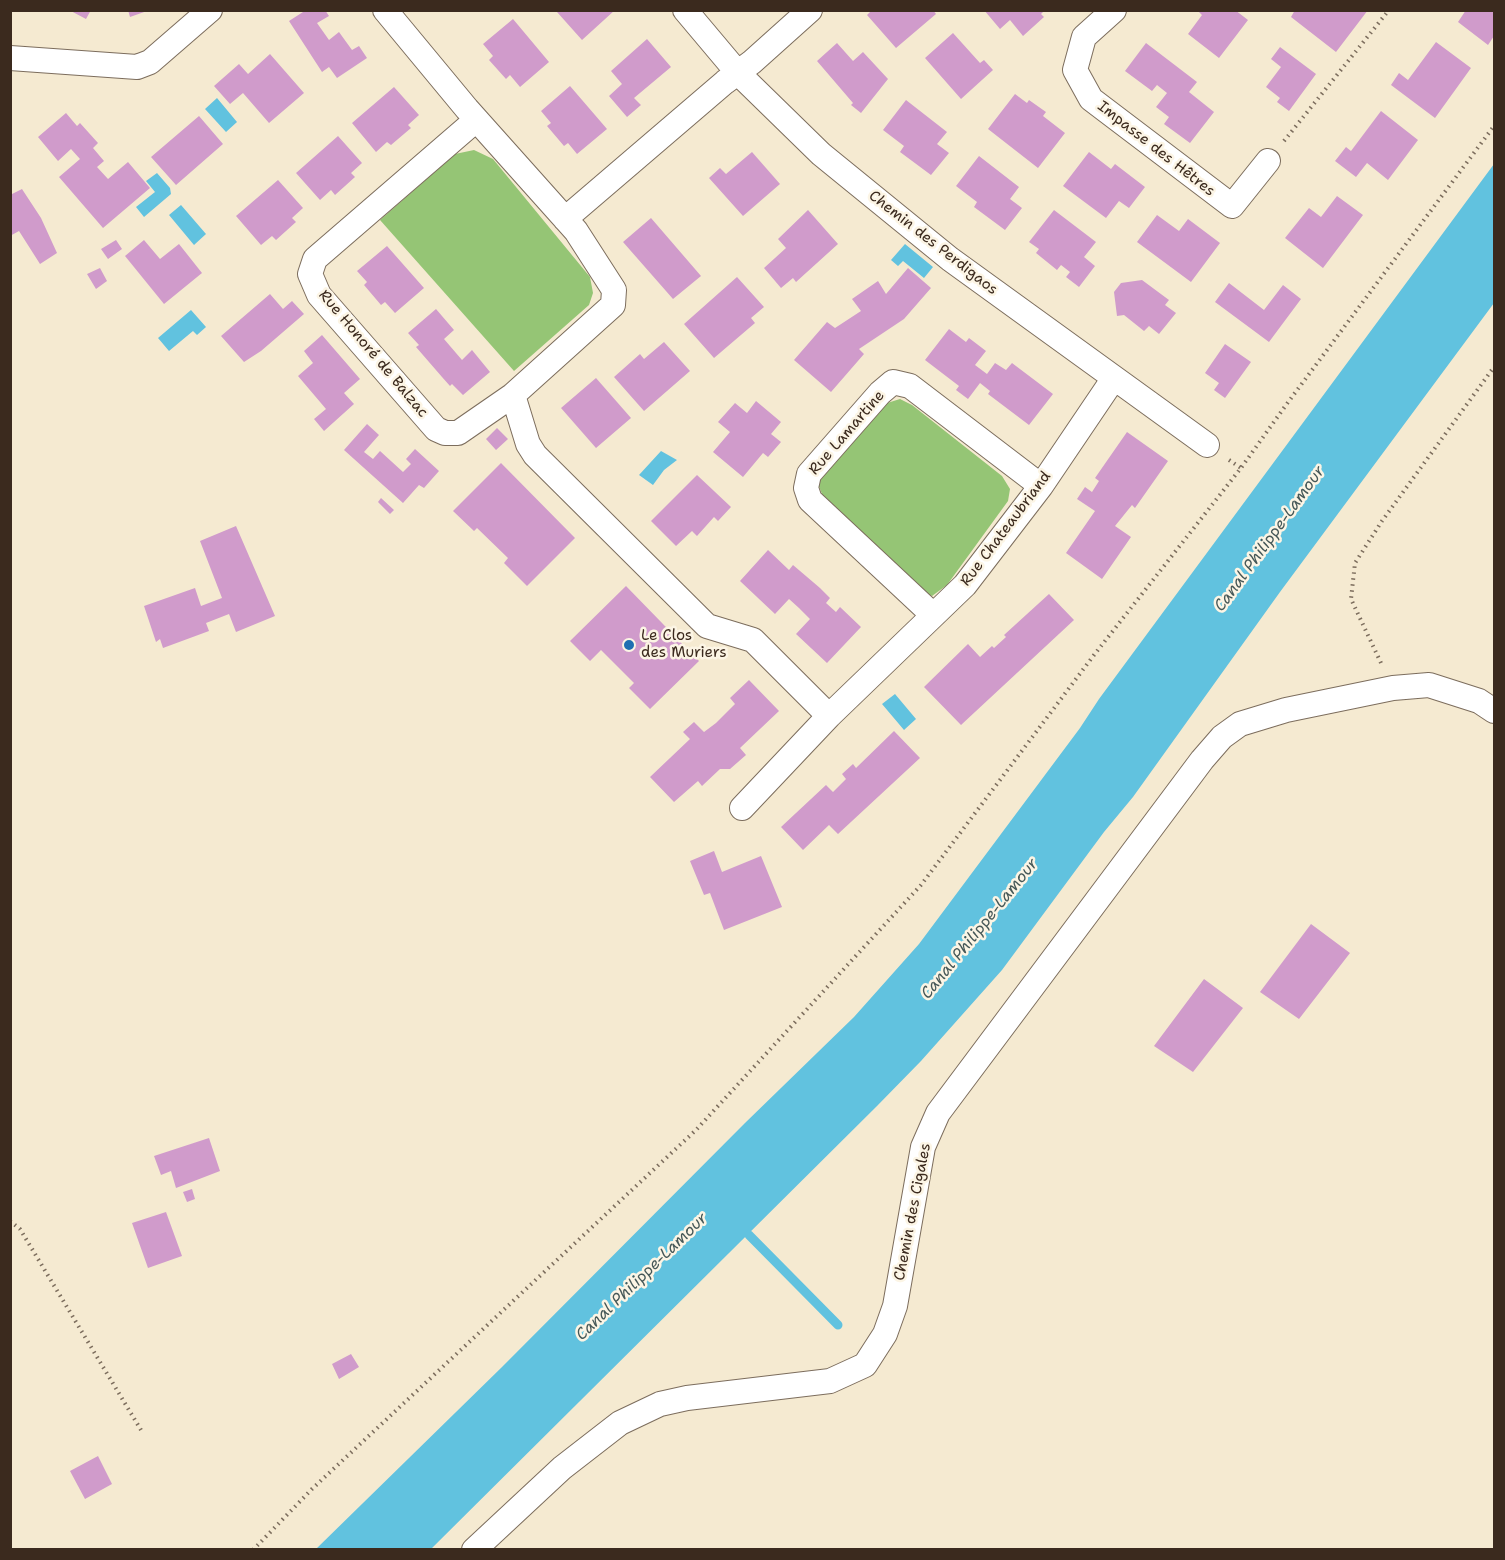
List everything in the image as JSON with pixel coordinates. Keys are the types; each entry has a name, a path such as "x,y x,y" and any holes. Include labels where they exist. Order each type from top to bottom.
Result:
{"street":[{"path":"10,58 137,67 150,62 210,10"},
{"name":"Rue Honoré de Balzac","path":"386,10 476,120 576,231 614,290 613,305 513,395 458,433 445,433 436,429 318,294 310,274 315,259 476,120"},
{"name":"Chemin des Perdigaos","path":"685,10 738,73 821,154 950,259 1207,445"},
{"path":"565,219 810,10"},
{"name":"Impasse des Hêtres","path":"1114,10 1084,37 1075,70 1091,99 1232,206 1268,161"},
{"name":"Rue Chateaubriand","path":"742,808 829,716 965,585 1041,486 1114,378"},
{"name":"Rue Lamartine","path":"933,615 810,500 806,488 809,474 880,393 893,382 910,386 1041,486"},
{"path":"513,395 528,444 535,455 707,626 753,640 829,716"},
{"name":"Chemin des Cigales","path":"474,1550 562,1468 620,1423 660,1404 687,1398 830,1381 865,1365 885,1334 895,1306 923,1147 938,1113 1202,759 1222,737 1240,724 1286,710 1393,688 1429,684 1479,701 1494,711"}],"path":[{"path":"1268,161 1389,10"},
{"path":"253,1550 312,1489 696,1130 921,885 1094,655 1241,468 1494,126"},
{"path":"1393,688 1351,599 1355,563 1494,367"},
{"path":"10,1221 20,1229 141,1430"}],"green space":[{"path":"474,150 493,159 590,277 593,293 589,305 514,371 380,220 455,154"},
{"path":"900,399 912,405 1002,476 1010,489 1008,501 947,585 932,596 913,587 824,499 818,484 826,470 884,404"}],"water":[{"path":"217,98 237,122 226,132 205,109"},
{"name":"Canal Philippe-Lamour","path":"1494,164 1494,303 1280,592 1133,797 1104,832 1002,970 921,1061 877,1106 431,1549 316,1549 854,1017 919,944"},
{"path":"157,173 170,188 171,194 144,217 136,207 155,192 146,181"},
{"path":"181,205 206,234 194,245 169,215"},
{"path":"905,244 933,267 924,278 903,261 898,266 891,260"},
{"path":"191,310 206,327 197,335 193,331 169,351 158,338"},
{"path":"661,451 677,460 664,470 653,485 639,475"},
{"path":"895,694 916,719 904,730 882,704"}],"building":[{"path":"69,10 91,10 86,19"},
{"path":"128,10 147,10 147,11 130,17"},
{"path":"302,10 325,10 329,16 317,23 329,40 339,32 352,50 359,46 367,58 337,78 329,67 322,72 289,21 303,12"},
{"path":"559,10 615,10 582,40 557,12"},
{"path":"872,10 933,10 936,14 896,48 867,15"},
{"path":"984,10 1045,10 1041,14 1044,17 1023,36 1010,20 1000,29"},
{"path":"1197,10 1235,10 1248,20 1219,58 1188,34 1202,15"},
{"path":"1295,10 1345,10 1347,12 1348,10 1368,10 1336,52 1291,17"},
{"path":"1466,10 1494,10 1494,36 1488,45 1458,22"},
{"path":"513,19 549,62 520,87 510,75 506,79 489,60 493,56 483,44"},
{"path":"953,33 980,63 984,60 993,70 961,99 925,58"},
{"path":"647,39 671,67 634,98 641,105 627,117 609,96 622,84 611,71"},
{"path":"1436,42 1471,68 1435,118 1391,85 1399,73 1408,80"},
{"path":"837,43 853,61 863,52 888,79 861,113 851,105 853,103 817,61"},
{"path":"1146,43 1197,82 1189,92 1214,112 1190,143 1164,124 1169,117 1156,107 1167,93 1157,85 1152,91 1125,71"},
{"path":"1280,47 1316,74 1289,111 1277,102 1280,98 1266,87 1281,67 1271,59"},
{"path":"270,54 304,93 269,123 243,93 230,104 214,86 239,64 248,74"},
{"path":"570,86 607,129 577,154 568,143 564,146 547,126 551,123 541,111"},
{"path":"394,87 419,115 408,125 411,128 391,145 387,142 376,152 352,123"},
{"path":"1015,94 1027,103 1029,100 1046,112 1043,116 1065,133 1038,168 988,129"},
{"path":"906,100 947,132 937,144 949,153 931,175 900,152 904,146 883,130"},
{"path":"1381,111 1418,140 1388,180 1367,163 1356,177 1335,161 1346,147 1351,151"},
{"path":"66,113 77,126 80,123 98,143 93,148 104,161 97,167 108,179 128,162 150,188 103,228 59,177 80,159 71,149 58,161 38,137"},
{"path":"199,116 223,144 176,185 151,157"},
{"path":"338,136 362,163 351,173 355,177 335,195 331,190 320,200 296,173"},
{"path":"752,152 780,184 743,216 709,178 720,168 726,174"},
{"path":"1089,152 1111,169 1115,164 1145,187 1129,208 1119,201 1106,218 1063,186"},
{"path":"979,156 1019,187 1010,199 1022,208 1005,230 974,207 977,202 956,186"},
{"path":"278,180 303,208 292,218 296,222 276,240 272,236 261,245 236,216"},
{"path":"22,189 41,218 57,253 40,264 19,231 10,236 10,195"},
{"path":"1337,196 1363,215 1323,268 1285,238 1309,208 1321,217"},
{"path":"808,210 838,244 796,282 793,278 781,288 764,268 786,248 778,239"},
{"path":"1054,210 1096,242 1084,257 1095,266 1079,287 1066,277 1070,272 1061,265 1057,270 1036,253 1039,249 1029,242"},
{"path":"1157,215 1179,231 1188,219 1220,243 1191,282 1137,242"},
{"path":"651,218 701,276 673,299 623,242"},
{"path":"116,240 122,249 108,259 101,249"},
{"path":"144,240 160,259 179,244 202,273 164,304 125,256"},
{"path":"387,246 424,288 395,313 385,302 381,305 364,285 367,282 357,271"},
{"path":"100,268 107,281 96,289 87,274"},
{"path":"908,268 931,288 904,319 859,349 864,354 831,392 794,360 827,322 835,328 861,311 852,299 878,281 886,294"},
{"path":"737,277 764,307 751,318 755,323 714,358 684,324"},
{"path":"1142,280 1169,300 1165,305 1176,313 1159,334 1149,326 1144,331 1124,315 1117,316 1114,292 1121,283"},
{"path":"1229,283 1264,310 1283,285 1301,299 1269,342 1215,302"},
{"path":"270,294 283,309 292,301 304,314 261,351 244,362 221,336"},
{"path":"436,309 454,330 444,339 462,360 472,350 490,372 463,395 442,377 416,347 419,345 408,333"},
{"path":"949,329 966,342 969,338 986,351 975,365 987,374 995,363 1006,370 1012,363 1053,394 1029,425 988,394 990,391 980,383 968,399 956,390 959,386 925,360"},
{"path":"322,335 360,379 344,393 354,404 324,431 314,419 326,409 298,376 313,363 304,351"},
{"path":"664,342 690,371 644,411 614,377 640,354 644,359"},
{"path":"1225,344 1251,362 1225,398 1214,390 1219,383 1205,373"},
{"path":"596,378 631,418 596,448 561,408"},
{"path":"756,401 781,422 771,434 781,442 768,457 763,453 743,477 713,452 730,432 718,422 735,403 747,413"},
{"path":"367,424 379,435 364,452 373,459 380,451 403,472 411,464 406,459 415,449 439,471 424,488 419,485 403,503 344,450"},
{"path":"497,428 508,439 496,450 486,439"},
{"path":"1127,432 1168,461 1135,508 1132,505 1115,526 1131,537 1102,579 1066,553 1095,511 1077,499 1085,487 1092,492 1099,481 1095,478"},
{"path":"501,463 575,538 527,586 504,563 508,558 477,528 474,531 453,511"},
{"path":"697,475 731,507 718,521 714,517 697,536 692,531 676,546 651,521"},
{"path":"381,498 394,510 390,514 378,502"},
{"path":"236,526 275,616 236,632 229,614 206,623 209,631 163,648 160,639 156,642 144,606 195,588 201,606 222,598 200,541"},
{"path":"768,550 789,570 793,565 820,588 830,598 826,603 836,612 840,607 861,627 827,663 796,634 810,619 799,608 789,599 775,614 740,581"},
{"name":"Le Clos des Muriers","path":"626,586 699,661 650,709 629,688 634,683 601,650 590,661 570,641"},
{"path":"1049,594 1074,620 961,725 924,687 968,644 980,657 992,646 994,648 1006,637 1004,635"},
{"path":"749,680 779,711 740,748 746,755 730,769 720,769 702,786 698,781 674,802 650,777 690,739 683,732 694,722 704,732 716,723 735,704 730,698"},
{"path":"894,731 920,758 838,834 829,825 803,850 781,827 826,785 833,792 846,779 842,774 853,764 856,768"},
{"path":"714,851 722,872 761,856 782,907 724,930 710,893 704,895 690,861"},
{"path":"1311,924 1350,953 1299,1019 1260,992"},
{"path":"1204,979 1243,1008 1193,1072 1154,1046"},
{"path":"209,1138 220,1171 176,1188 171,1171 161,1175 154,1156"},
{"path":"192,1189 195,1199 187,1202 183,1192"},
{"path":"166,1212 182,1256 148,1268 132,1223"},
{"path":"351,1354 359,1367 339,1379 332,1364"},
{"path":"98,1456 112,1484 85,1499 70,1471"}],"waterway":[{"path":"749,1235 838,1325"}],"place":[{"name":"Le Clos des Muriers","path":"629,645"}]}
